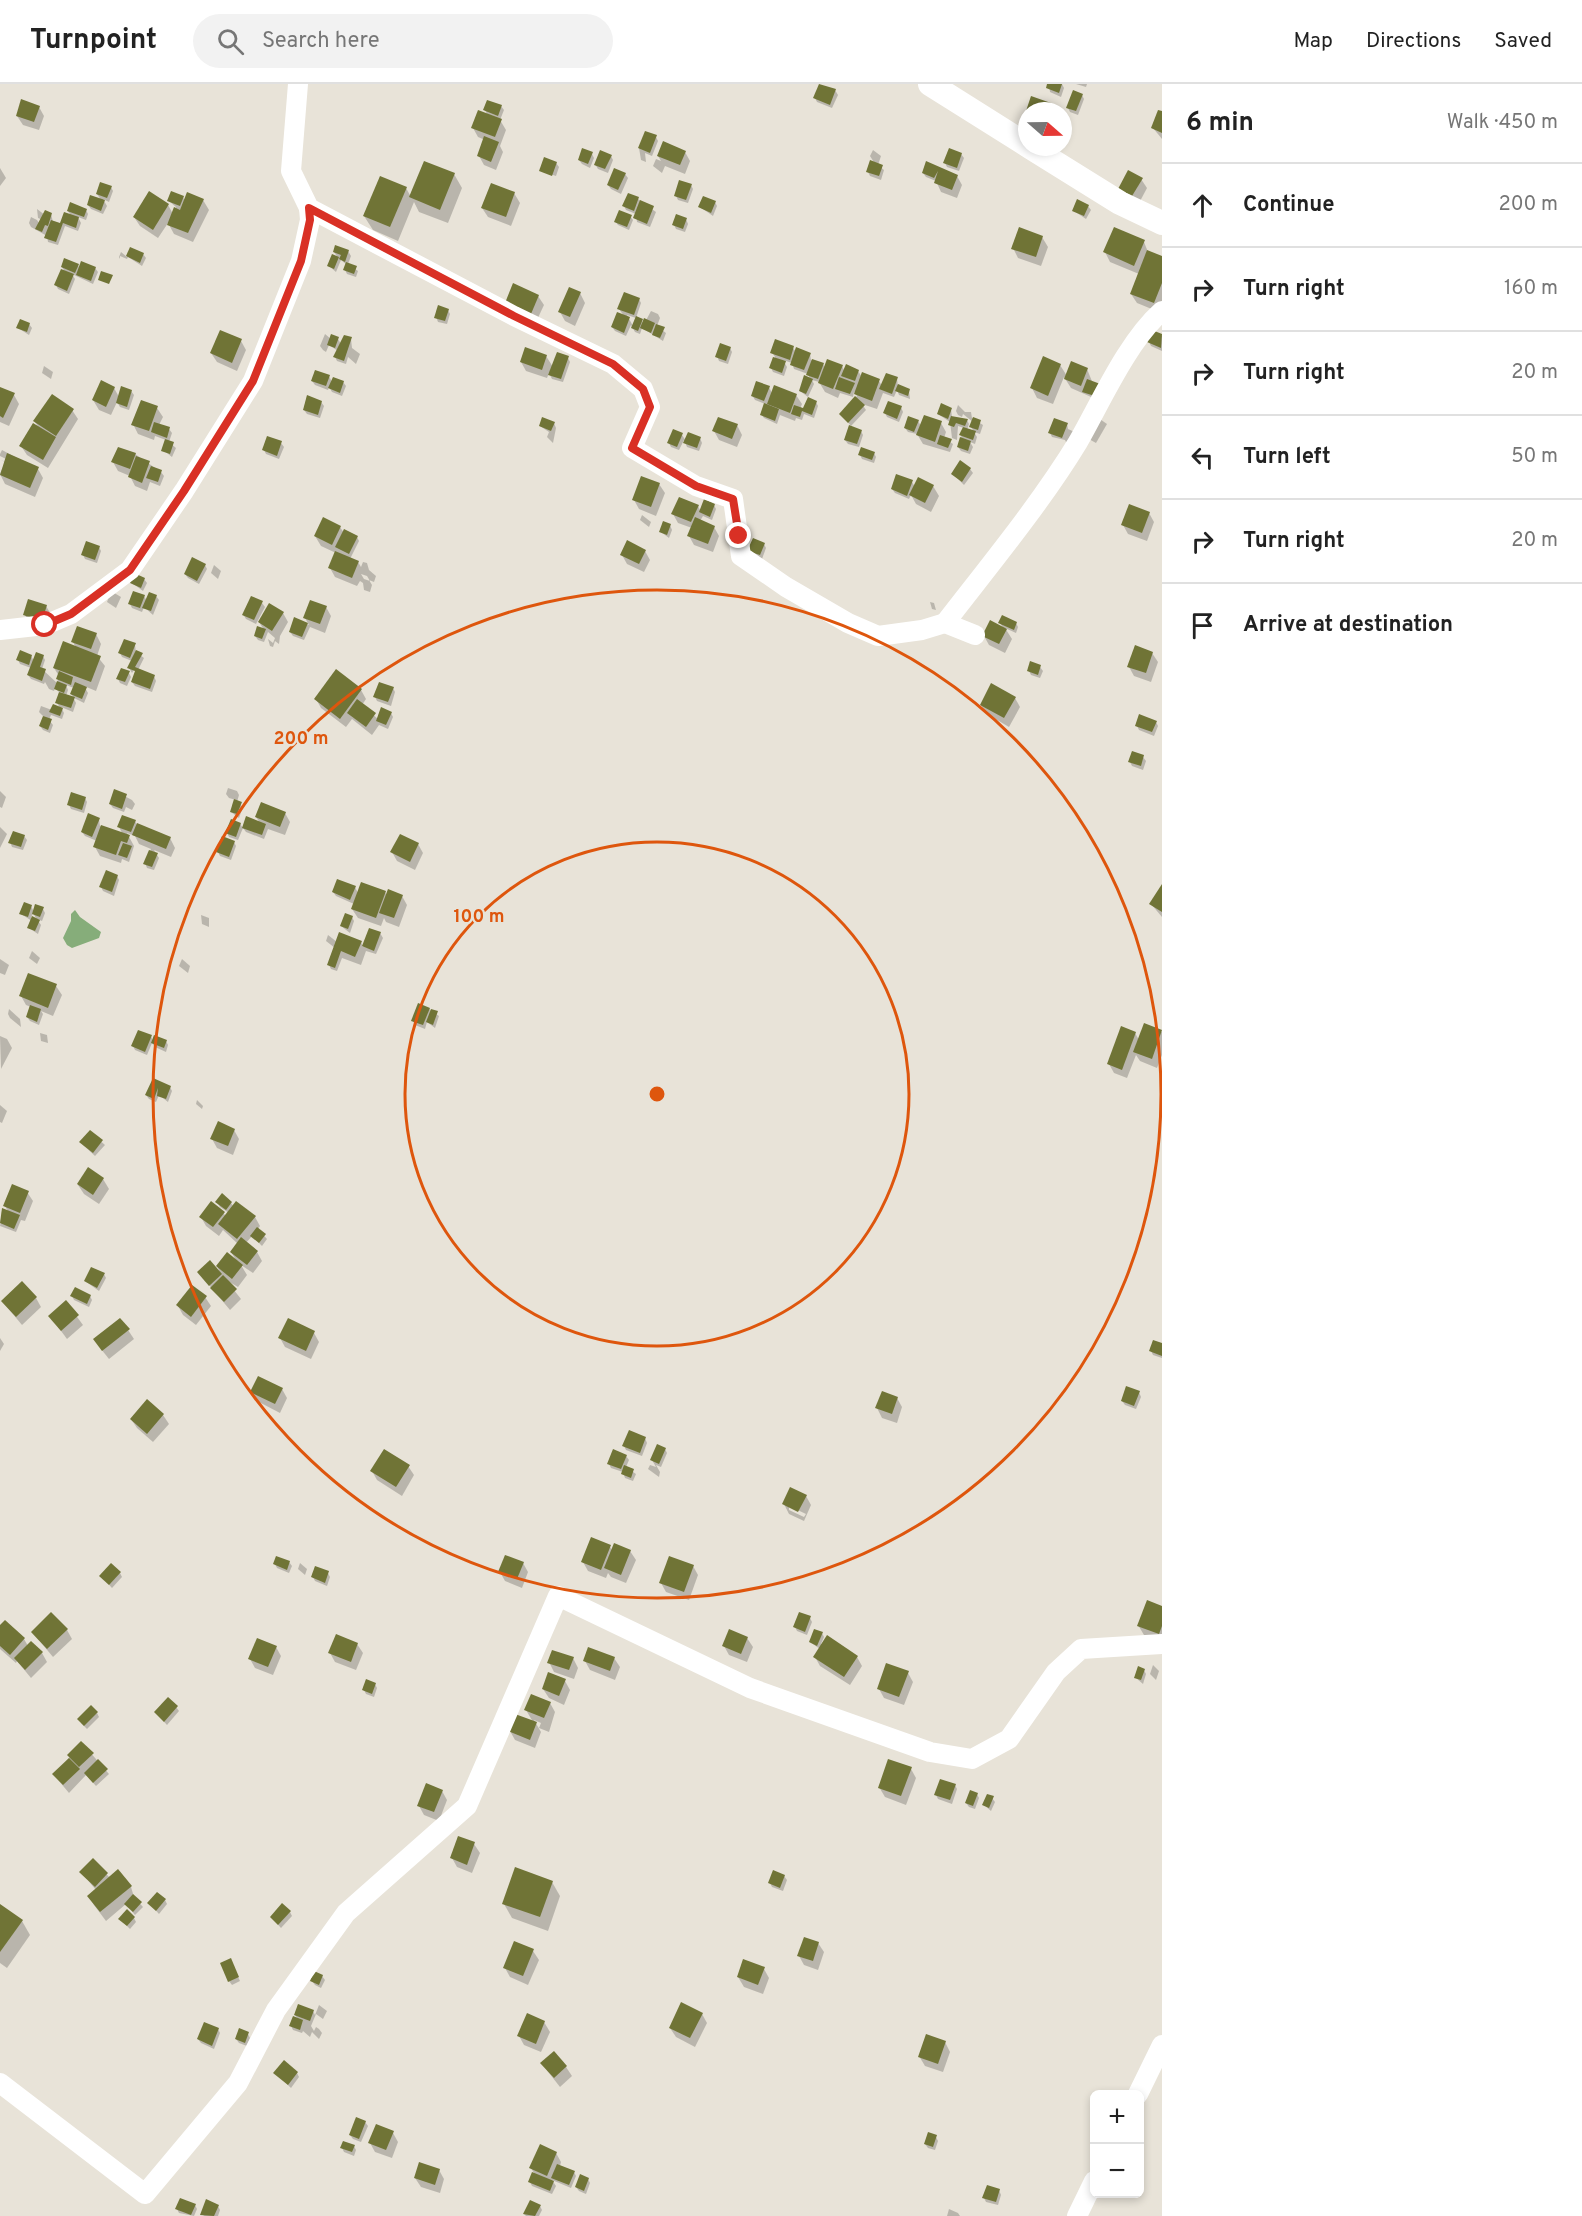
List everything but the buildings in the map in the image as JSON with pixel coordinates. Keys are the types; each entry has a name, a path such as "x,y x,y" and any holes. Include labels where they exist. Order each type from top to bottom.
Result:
{"street":[{"path":"0,630 45,625 71,614 130,570 184,491 253,381 301,261 310,220 309,208 291,171 298,84"},
{"path":"930,84 1018,140"},
{"path":"1044,156 1120,203 1162,223"},
{"path":"309,208 514,316 613,364 643,389 650,407 632,448 696,486 733,499 741,556 786,587 848,623 878,636 922,630 945,623 1011,537 1077,442 1100,399 1130,352 1162,311"},
{"path":"945,623 975,635"},
{"path":"0,2084 145,2194 238,2083 276,2010 346,1913 467,1806 558,1596 750,1688 910,1746 972,1760 1009,1739 1056,1672 1081,1649 1162,1644"},
{"path":"1140,2090 1162,2045"},
{"path":"1077,2216 1090,2191"}],"shaded area":[{"path":"75,910 80,917 101,932 99,938 72,948 63,938 71,921 71,914"}],"route":[{"path":"45,625 71,614 130,570 184,491 253,381 301,261 310,220 309,208 514,316 613,364 643,389 650,407 632,448 696,486 733,499 739,536"}]}
